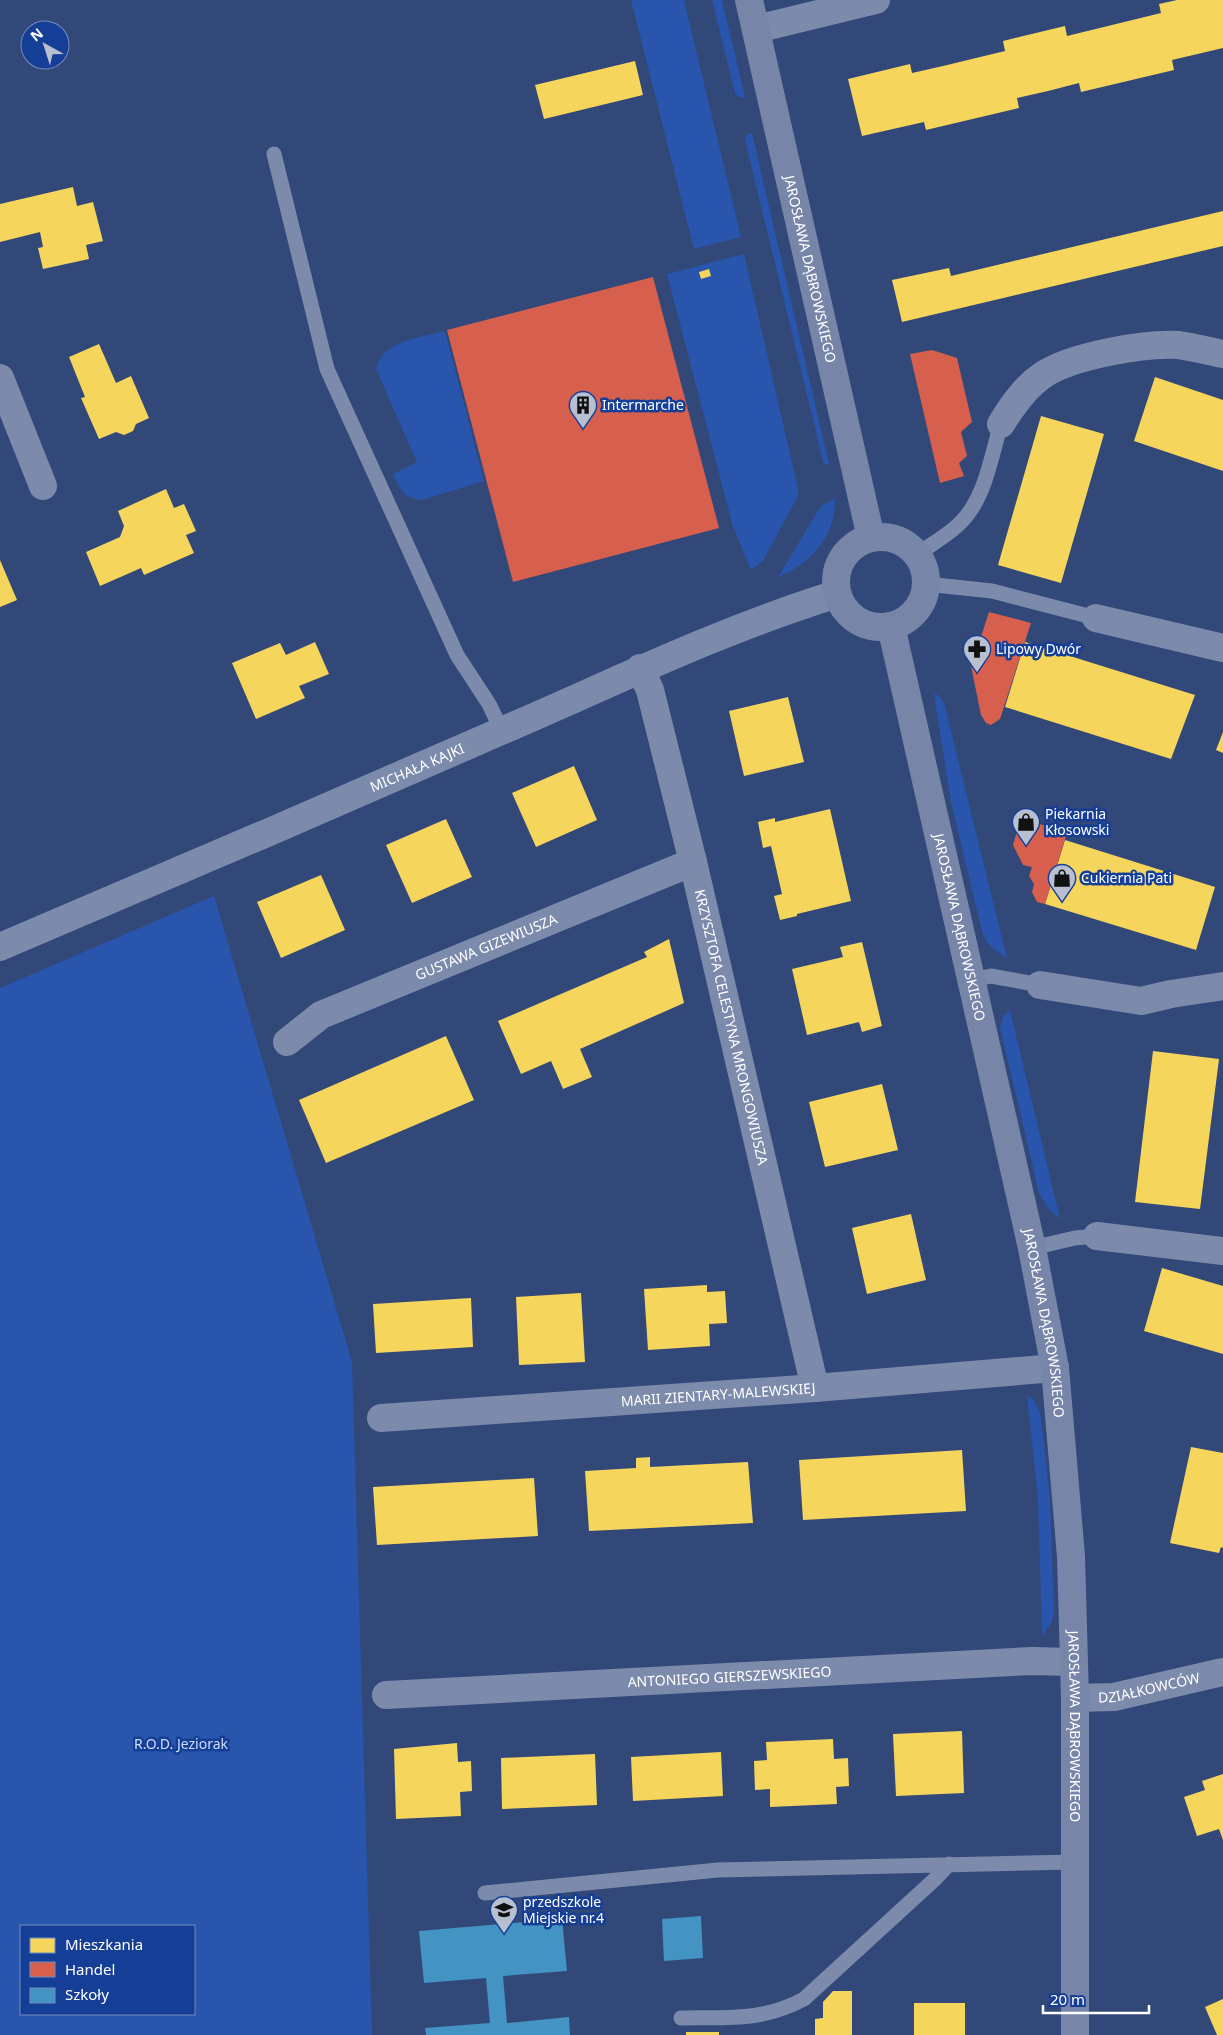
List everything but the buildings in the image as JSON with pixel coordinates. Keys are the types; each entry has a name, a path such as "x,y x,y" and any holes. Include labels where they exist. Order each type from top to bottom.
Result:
{"street":[{"name":"JAROSŁAWA DĄBROWSKIEGO","path":"749,0 871,538"},
{"path":"756,29 876,0"},
{"path":"1001,424 1011,407 1038,379 1044,374 1076,360 1137,348 1177,345 1223,354"},
{"path":"0,378 43,486"},
{"path":"888,537 904,543 917,555 924,568 926,584 923,598 915,612 904,621 891,626 873,627 857,621 844,610 837,594 836,576 842,558 854,545 871,538 888,537"},
{"name":"MICHAŁA KAJKI","path":"0,947 502,731 640,668 775,613 837,594"},
{"path":"1096,618 1223,648"},
{"name":"JAROSŁAWA DĄBROWSKIEGO","path":"891,626 1032,1248 1055,1368 1068,1499 1073,1662 1075,2035"},
{"name":"KRZYSZTOFA CELESTYNA MRONGOWIUSZA","path":"640,668 650,690 692,862 815,1388"},
{"name":"GUSTAWA GIZEWIUSZA","path":"288,1042 321,1015 692,862"},
{"path":"1040,985 1141,1001 1223,986"},
{"path":"1097,1236 1223,1251"},
{"name":"MARII ZIENTARY-MALEWSKIEJ","path":"381,1418 815,1388 1055,1368"},
{"name":"ANTONIEGO GIERSZEWSKIEGO","path":"386,1695 1032,1661 1073,1662"},
{"name":"DZIAŁKOWCÓW","path":"1074,1698 1114,1697 1223,1672"}],"lane":[{"path":"274,154 327,369 458,655 489,704 502,731"},
{"path":"917,555 956,527 970,512 980,495 1001,424"},
{"path":"926,584 992,590 1096,618"},
{"path":"972,980 991,976 1040,985"},
{"path":"1032,1248 1074,1238 1097,1236"},
{"path":"485,1893 710,1871 1075,1862"},
{"path":"681,2018 758,2017 782,2011 804,1999 949,1864"}],"green space":[{"path":"631,0 684,0 741,237 694,249"},
{"path":"712,0 722,0 745,97 740,98 735,93"},
{"path":"752,133 829,464 824,465 745,140 747,134"},
{"path":"744,254 798,489 798,496 763,561 751,570 733,527 667,274"},
{"path":"445,331 484,481 422,500 411,498 403,492 393,474 417,462 376,369 380,359 394,346 414,338"},
{"path":"835,498 831,525 820,546 802,564 778,577 821,506"},
{"path":"934,694 938,695 944,703 1007,958 992,947 982,931 951,802"},
{"name":"R.O.D. Jeziorak","path":"214,896 352,1362 372,2035 0,2035 0,988"},
{"path":"1010,1010 1060,1219 1048,1208 1039,1193 1000,1027 1003,1016"},
{"path":"1027,1395 1033,1399 1040,1413 1050,1499 1054,1613 1052,1622 1042,1636 1038,1497"}],"place":[{"name":"Intermarche","path":"583,429"},
{"name":"Lipowy Dwór","path":"977,673"},
{"name":"Piekarnia Kłosowski","path":"1026,846"},
{"name":"Cukiernia Pati","path":"1062,902"},
{"name":"przedszkole Miejskie nr.4","path":"504,1934"}]}
